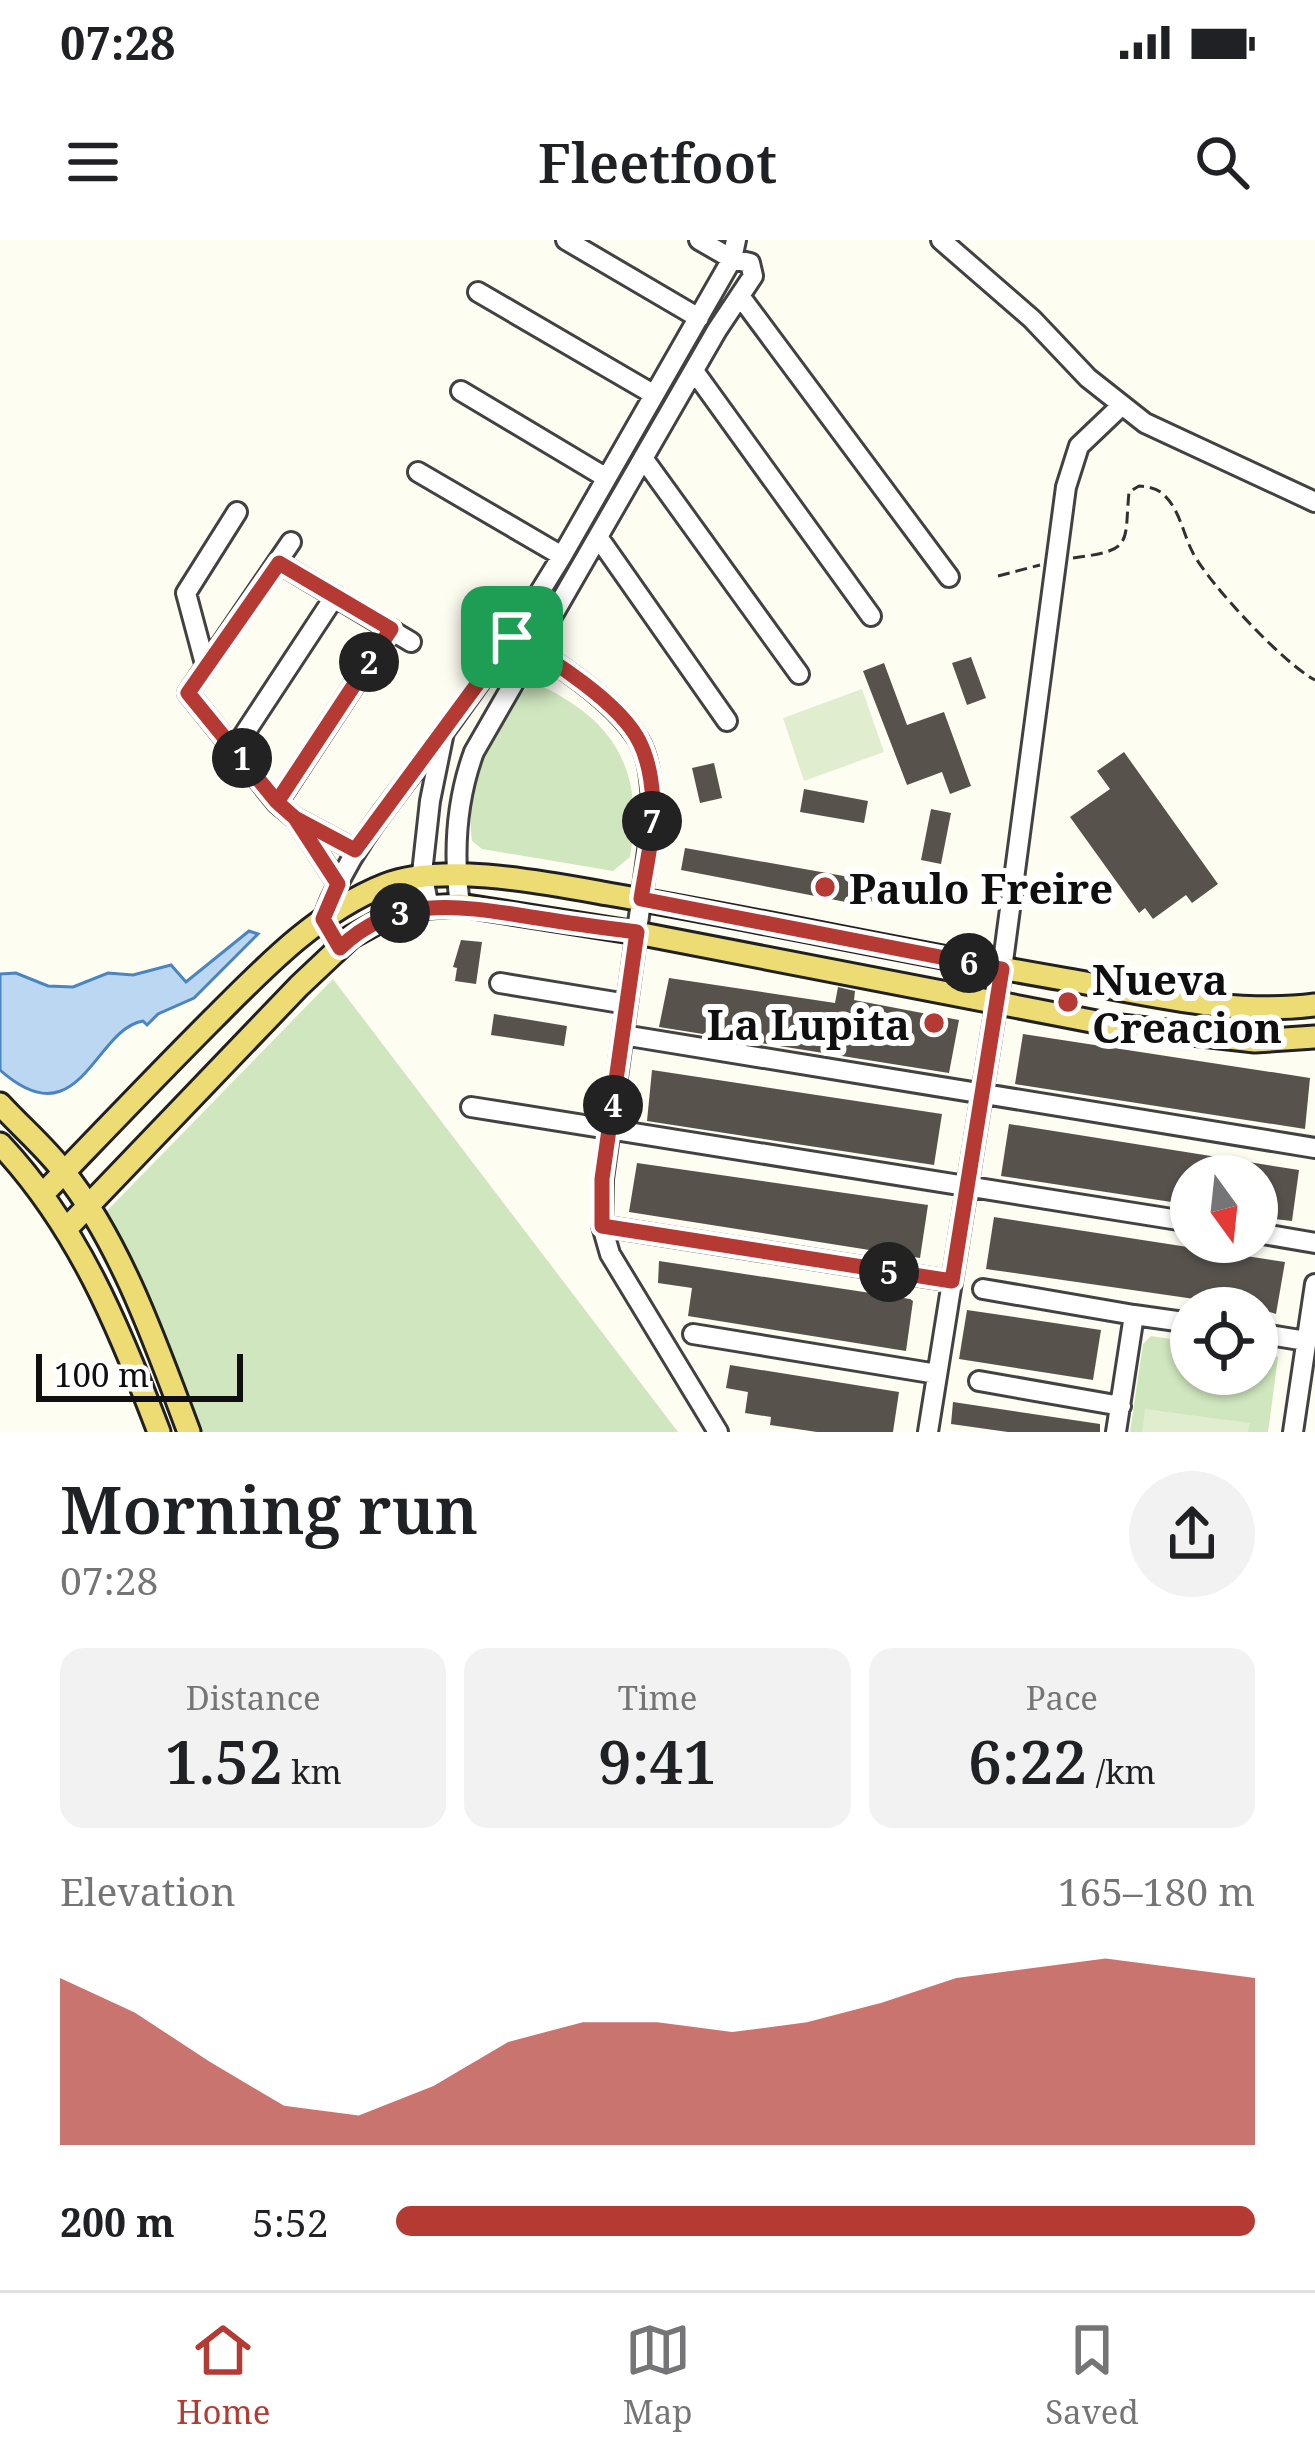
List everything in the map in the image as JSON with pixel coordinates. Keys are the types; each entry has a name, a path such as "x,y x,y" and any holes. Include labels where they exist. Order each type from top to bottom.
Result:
{"main road":[{"path":"43,1193 270,962 323,919 383,886 422,873 571,887 1002,969 1250,1008 1315,1005"},
{"path":"67,1229 351,937 392,915 429,907 460,905 637,932 1112,1025 1210,1038 1315,1037"},
{"path":"0,1104 64,1172 89,1207 145,1322 189,1432"},
{"path":"0,1144 67,1229 113,1314 158,1432"}],"street":[{"path":"566,240 699,318"},
{"path":"460,905 456,875 461,788 482,736 753,277 752,269 734,249 700,240"},
{"path":"941,240 1032,319 1088,378 1145,423 1315,502"},
{"path":"340,948 323,919 355,850 512,637 699,318 734,249"},
{"path":"478,292 653,394"},
{"path":"740,296 949,577"},
{"path":"694,371 871,616"},
{"path":"461,391 605,477"},
{"path":"928,1432 1002,969 1066,488 1079,446 1122,405"},
{"path":"644,458 800,674"},
{"path":"418,472 562,556"},
{"path":"205,664 186,593 237,512"},
{"path":"598,537 727,721"},
{"path":"291,542 188,693 277,802 295,818 355,850"},
{"path":"279,563 411,642"},
{"path":"235,748 334,596"},
{"path":"277,802 391,629"},
{"path":"512,637 617,713 640,742 650,776 653,814 602,1179 602,1226 620,1275 718,1432"},
{"path":"429,907 422,873 444,732"},
{"path":"295,818 338,884"},
{"path":"500,983 627,1004"},
{"path":"623,1035 1315,1148"},
{"path":"471,1107 1170,1219"},
{"path":"602,1226 952,1281"},
{"path":"1278,1237 1315,1243"},
{"path":"1293,1432 1315,1284"},
{"path":"982,1289 1170,1320"},
{"path":"1116,1432 1134,1315"},
{"path":"693,1334 937,1374"},
{"path":"1278,1334 1310,1335"},
{"path":"979,1381 1121,1406"}],"path":[{"path":"998,576 1118,546 1128,534 1129,492 1139,486 1162,492 1175,508 1192,552 1210,580 1315,680"}],"green space":[{"path":"529,685 573,704 619,752 632,791 633,834 630,857 613,871 482,849 472,841 472,799 483,758 503,719"},
{"path":"862,689 884,752 804,781 783,718"},
{"path":"333,979 678,1432 193,1432 101,1217"},
{"path":"1151,1336 1170,1339 1170,1395 1273,1395 1268,1432 1130,1432 1143,1344"},
{"path":"1145,1409 1250,1423 1248,1432 1142,1432"}],"water":[{"path":"249,931 258,934 194,998 158,1014 147,1025 143,1021 126,1028 67,1088 49,1093 27,1089 0,1070 0,974 16,973 48,986 73,987 108,973 133,975 171,965 186,982"}],"building":[{"path":"971,657 986,698 967,705 952,663"},
{"path":"884,663 907,725 944,712 971,786 950,794 942,772 907,785 863,671"},
{"path":"1124,752 1218,884 1192,903 1186,895 1153,919 1145,908 1139,913 1070,817 1110,789 1097,771"},
{"path":"714,763 722,798 700,803 692,768"},
{"path":"804,789 868,801 864,823 800,812"},
{"path":"931,809 951,813 941,864 921,860"},
{"path":"685,848 917,889 913,909 852,898 851,903 681,870"},
{"path":"461,940 482,942 476,984 455,981 457,968 453,967"},
{"path":"669,978 835,1003 838,987 855,991 854,1000 959,1020 949,1073 659,1027"},
{"path":"494,1014 567,1026 564,1046 491,1035"},
{"path":"1023,1034 1310,1078 1305,1129 1015,1084"},
{"path":"652,1070 942,1114 934,1165 647,1121"},
{"path":"1009,1124 1204,1155 1170,1155 1170,1202 1001,1176"},
{"path":"637,1163 928,1205 920,1258 629,1212"},
{"path":"1278,1167 1299,1170 1292,1221 1278,1219"},
{"path":"994,1217 1170,1244 1170,1263 1285,1262 1278,1302 1278,1287 1170,1287 1170,1295 986,1269"},
{"path":"659,1261 910,1299 906,1351 688,1316 692,1288 658,1283"},
{"path":"967,1310 1101,1330 1093,1380 959,1359"},
{"path":"730,1365 899,1392 893,1432 817,1432 770,1425 771,1417 745,1413 748,1392 726,1388"},
{"path":"953,1402 1100,1424 1100,1432 1008,1432 951,1424"}],"place":[{"name":"Paulo Freire","path":"825,887"},
{"name":"Nueva Creacion","path":"1068,1002"},
{"name":"La Lupita","path":"934,1023"}],"route":[{"path":"512,637 355,850 295,818 277,802 188,693 279,563 391,629 277,802 295,818 338,884 323,919 340,948 392,915 460,905 637,932 602,1179 602,1226 952,1281 1002,969 641,899 653,814 650,776 640,742 617,713 561,668 512,637"}]}
